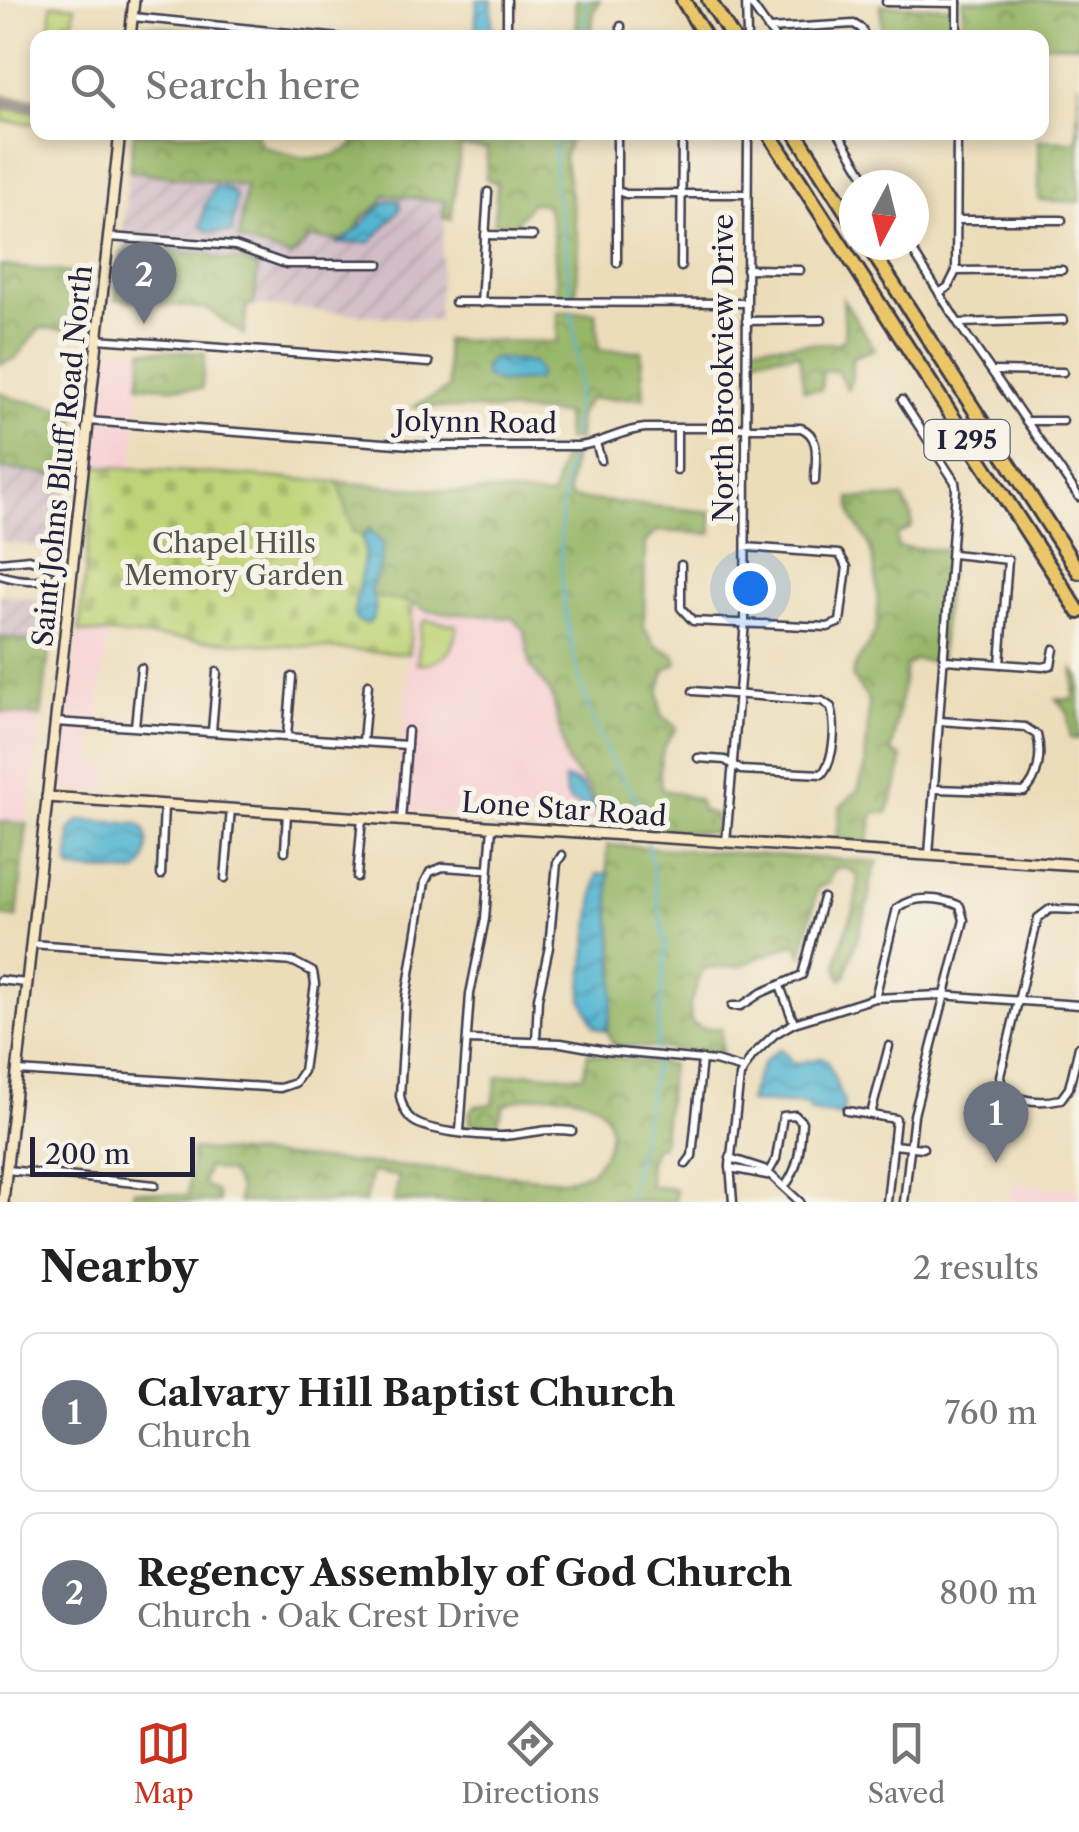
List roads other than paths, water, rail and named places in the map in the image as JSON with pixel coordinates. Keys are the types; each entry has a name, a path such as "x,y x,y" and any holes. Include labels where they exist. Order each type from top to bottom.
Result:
{"highway":[{"path":"683,0 701,30"},
{"path":"709,0 728,30"},
{"name":"I 295","path":"773,140 1079,612"},
{"path":"800,140 839,201"},
{"name":"I 295","path":"878,260 1079,572"}],"main road":[{"path":"131,30 134,0"},
{"name":"Saint Johns Bluff Road North","path":"3,1202 119,140"},
{"name":"Lone Star Road","path":"47,798 1079,865"}],"street":[{"path":"507,0 507,30"},
{"path":"747,0 769,28 854,24 862,30"},
{"path":"746,30 747,0"},
{"path":"886,2 957,1 957,30"},
{"path":"132,17 250,30"},
{"path":"621,26 621,30"},
{"path":"617,140 617,263"},
{"path":"682,140 682,267"},
{"name":"North Brookview Drive","path":"726,842 746,622 748,140"},
{"path":"843,140 861,170"},
{"path":"939,293 948,287 956,270 957,140"},
{"path":"617,190 626,194 746,194"},
{"path":"481,302 488,192"},
{"path":"956,220 1062,220"},
{"path":"485,235 533,236"},
{"path":"108,237 235,246 286,264 379,264"},
{"path":"918,260 1079,497"},
{"path":"746,269 800,270"},
{"path":"956,270 1062,270"},
{"path":"455,302 746,303"},
{"path":"746,321 822,320"},
{"path":"958,323 1063,320"},
{"path":"98,338 428,362"},
{"path":"992,370 1063,372"},
{"path":"902,400 955,482 953,554 929,854"},
{"name":"Jolynn Road","path":"88,421 424,446 596,444 630,429 801,428 810,432 816,442 816,481"},
{"path":"1026,421 1063,421"},
{"path":"676,429 677,470"},
{"path":"596,444 600,460"},
{"path":"681,564 681,608 688,619 734,625 746,622 832,626 840,622 847,568 839,554 746,547"},
{"path":"953,554 1008,560 1000,664"},
{"path":"0,562 29,559 71,573"},
{"path":"0,575 26,580 57,579 71,573"},
{"path":"945,660 1048,667 1054,649"},
{"path":"135,726 141,668"},
{"path":"212,731 217,672"},
{"path":"287,736 292,677"},
{"path":"363,741 368,684"},
{"path":"693,690 822,701 832,711 830,761 822,774 741,770 724,760 698,758"},
{"path":"935,789 1024,792 1034,780 1040,747 1037,735 1025,727 940,721"},
{"path":"55,722 407,745"},
{"path":"401,820 408,731"},
{"path":"160,876 164,805"},
{"path":"224,878 230,809"},
{"path":"285,852 287,812"},
{"path":"356,876 362,818"},
{"path":"460,1131 470,994 485,919 492,827"},
{"path":"536,1042 538,998 549,948 557,862 562,855"},
{"path":"488,870 442,868 430,872 425,882 406,998 400,1096 407,1116 429,1128 502,1136 542,1128 572,1131"},
{"path":"732,1006 741,1006 802,975 823,898"},
{"path":"875,998 898,908 912,899 956,903 964,915 914,1116 904,1202"},
{"path":"1079,910 1050,909 1038,918 999,1081 1002,1088 1012,1097 1061,1099 1069,1088 1079,1046"},
{"path":"18,1071 280,1088 296,1083 304,1071 314,984 308,966 294,962 31,944"},
{"path":"0,980 26,983"},
{"path":"780,986 794,1024"},
{"path":"733,1202 730,1158 743,1069 762,1044 794,1024 875,998 946,996 1079,1005"},
{"path":"468,1040 536,1042 702,1059 743,1069"},
{"path":"871,1114 889,1046"},
{"path":"686,1164 692,1156 702,1059"},
{"path":"847,1111 896,1119 887,1202"},
{"path":"767,1175 776,1159 783,1116 800,1117 796,1169 785,1186"},
{"path":"893,1145 923,1148"},
{"path":"730,1158 785,1186 800,1202"},
{"path":"730,1168 752,1168"},
{"path":"7,1170 155,1186"}],"water":[{"path":"477,0 492,0 492,30 475,30"},
{"path":"215,187 228,188 236,196 232,233 207,231 201,226 205,205"},
{"path":"389,200 399,201 400,209 371,242 335,244 350,235"},
{"path":"492,358 534,363 539,371 537,380 499,383 485,377 484,368"},
{"path":"369,529 383,543 381,564 370,590 375,612 368,624 356,621 354,613 365,552 363,537"},
{"path":"564,779 584,788 593,810 582,810 580,804 572,803 566,796"},
{"path":"81,820 138,824 144,828 147,853 140,870 73,870 69,866 70,829"},
{"path":"609,873 615,973 605,1031 595,1027 582,999 582,985 596,882 598,874"},
{"path":"781,1049 794,1064 827,1060 844,1103 843,1116 809,1112 810,1105 749,1102 763,1064"}],"waterway":[{"path":"583,30 587,0"},
{"path":"556,140 554,185 571,299"},
{"path":"572,310 579,379 572,440"},
{"path":"571,451 564,488 561,567 572,646 594,722 638,802 647,831"},
{"path":"628,1202 655,1063 666,946 647,839"}],"place":[{"name":"Regency Assembly of God Church","path":"144,324"},
{"name":"Calvary Hill Baptist Church","path":"996,1163"}],"park label":[{"name":"Chapel Hills Memory Garden","path":"234,559"}]}
